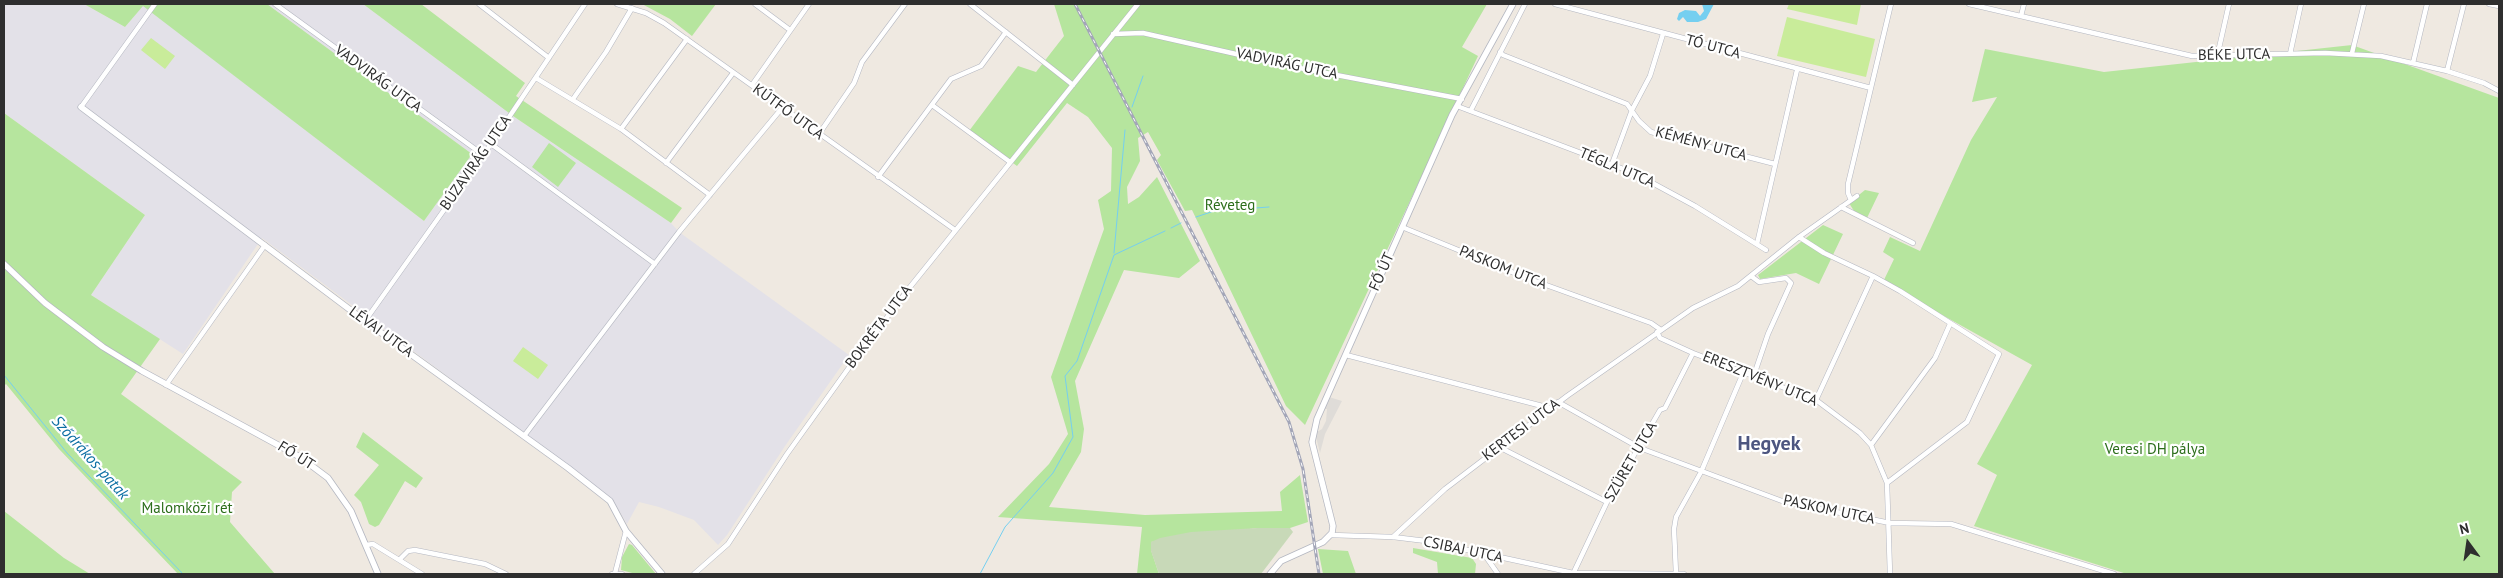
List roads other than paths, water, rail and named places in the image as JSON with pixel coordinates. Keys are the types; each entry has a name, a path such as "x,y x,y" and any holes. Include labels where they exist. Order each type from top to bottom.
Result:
{"main road":[{"name":"FŐ ÚT","path":"1331,535 1333,526 1312,438 1321,409 1457,106 1513,4"},
{"name":"LÉVAI UTCA","path":"80,107 365,321 610,501 626,532 662,574"},
{"name":"FŐ ÚT","path":"4,264 45,303 103,347 166,385 314,466 328,478 344,498 378,574"},
{"path":"1270,574 1281,561 1323,542 1331,535"}],"street":[{"path":"80,107 155,4"},
{"name":"VADVIRÁG UTCA","path":"275,4 482,154"},
{"path":"479,4 549,58"},
{"name":"BÚZAVIRÁG UTCA","path":"365,321 482,154 491,144 585,4"},
{"name":"KÚTFŐ UTCA","path":"617,4 632,8 664,23 955,230"},
{"path":"755,4 790,30"},
{"path":"752,85 809,4"},
{"path":"818,134 854,83 862,62 905,4"},
{"path":"970,4 1073,85"},
{"path":"976,8 979,4"},
{"name":"BOKRÉTA UTCA","path":"694,574 728,544 830,394 955,230 1138,4"},
{"path":"1471,110 1525,4"},
{"name":"TÓ UTCA","path":"1555,4 1797,70 1871,88"},
{"path":"1851,200 1848,193 1848,184 1891,4"},
{"name":"BÉKE UTCA","path":"1969,4 2176,53 2217,57 2352,53 2380,56 2447,72 2484,83 2499,91"},
{"path":"2021,16 2024,4"},
{"path":"2217,57 2230,4"},
{"path":"2290,54 2301,4"},
{"path":"2352,53 2364,4"},
{"path":"2413,63 2427,4"},
{"path":"2447,72 2464,4"},
{"path":"2489,4 2499,6"},
{"path":"573,99 606,52 632,8"},
{"path":"878,177 951,79 981,66 1006,32"},
{"name":"VADVIRÁG UTCA","path":"1113,34 1143,33 1289,66 1462,98"},
{"path":"1612,164 1632,110 1650,76 1663,34"},
{"path":"621,129 687,39"},
{"name":"KÉMÉNY UTCA","path":"1500,52 1627,104 1639,121 1651,132 1775,164"},
{"path":"1757,244 1797,70"},
{"path":"666,163 733,73"},
{"path":"536,78 621,129 710,195"},
{"path":"932,105 1010,162"},
{"name":"TÉGLA UTCA","path":"1457,106 1612,164 1661,186 1766,250"},
{"path":"524,436 655,264 782,108"},
{"path":"491,144 655,264"},
{"name":"KERTESI UTCA","path":"1393,537 1444,489 1558,402 1693,308 1738,286 1799,237 1857,196"},
{"path":"1842,207 1913,242"},
{"name":"PASKOM UTCA","path":"1402,227 1524,278 1651,323 1659,331"},
{"path":"1799,237 1824,253 1874,276 1998,354 1967,422 1887,483"},
{"path":"166,385 265,245"},
{"path":"1751,276 1760,282 1786,278 1790,283 1768,334 1754,375"},
{"path":"1816,400 1874,276"},
{"path":"1871,445 1935,358 1950,324"},
{"name":"ERESZTVÉNY UTCA","path":"1659,331 1660,338 1816,400 1849,424 1871,445 1887,483 1890,523 1890,574"},
{"name":"SZÜRET UTCA","path":"1572,574 1607,502 1640,448 1660,410 1664,408 1693,352"},
{"path":"1346,355 1550,408"},
{"path":"1676,574 1674,529 1676,517 1701,472 1744,371"},
{"name":"PASKOM UTCA","path":"1558,402 1640,448 1782,501 1890,523 1951,524 2114,574"},
{"path":"1499,447 1607,502"},
{"path":"622,574 614,574 626,532"},
{"name":"CSIBAJ UTCA","path":"1331,535 1393,537 1484,554 1572,574 1684,574"},
{"path":"366,545 373,544 422,574"},
{"path":"400,559 408,551 415,550 485,564 506,574"},
{"path":"1484,554 1498,574"}],"water":[{"path":"1702,4 1714,4 1706,19 1698,22 1687,22 1683,17 1679,21 1677,19 1679,13 1685,10 1696,11 1700,16 1704,11"}],"waterway":[{"path":"1132,107 1143,76"},
{"path":"1114,253 1125,130"},
{"path":"1196,217 1214,211 1269,207"},
{"path":"1171,228 1181,223"},
{"path":"980,574 1005,527 1053,473 1073,437 1065,376 1077,361 1114,255 1165,231"},
{"name":"Sződrákos-patak","path":"4,375 67,453 183,574"}],"railway":[{"path":"1075,4 1289,422 1303,469 1319,574"}],"district":[{"name":"Hegyek","path":"1769,444"}],"park label":[{"name":"Réveteg","path":"1230,206"},
{"name":"Veresi DH pálya","path":"2155,450"},
{"name":"Malomközi rét","path":"187,509"}]}
